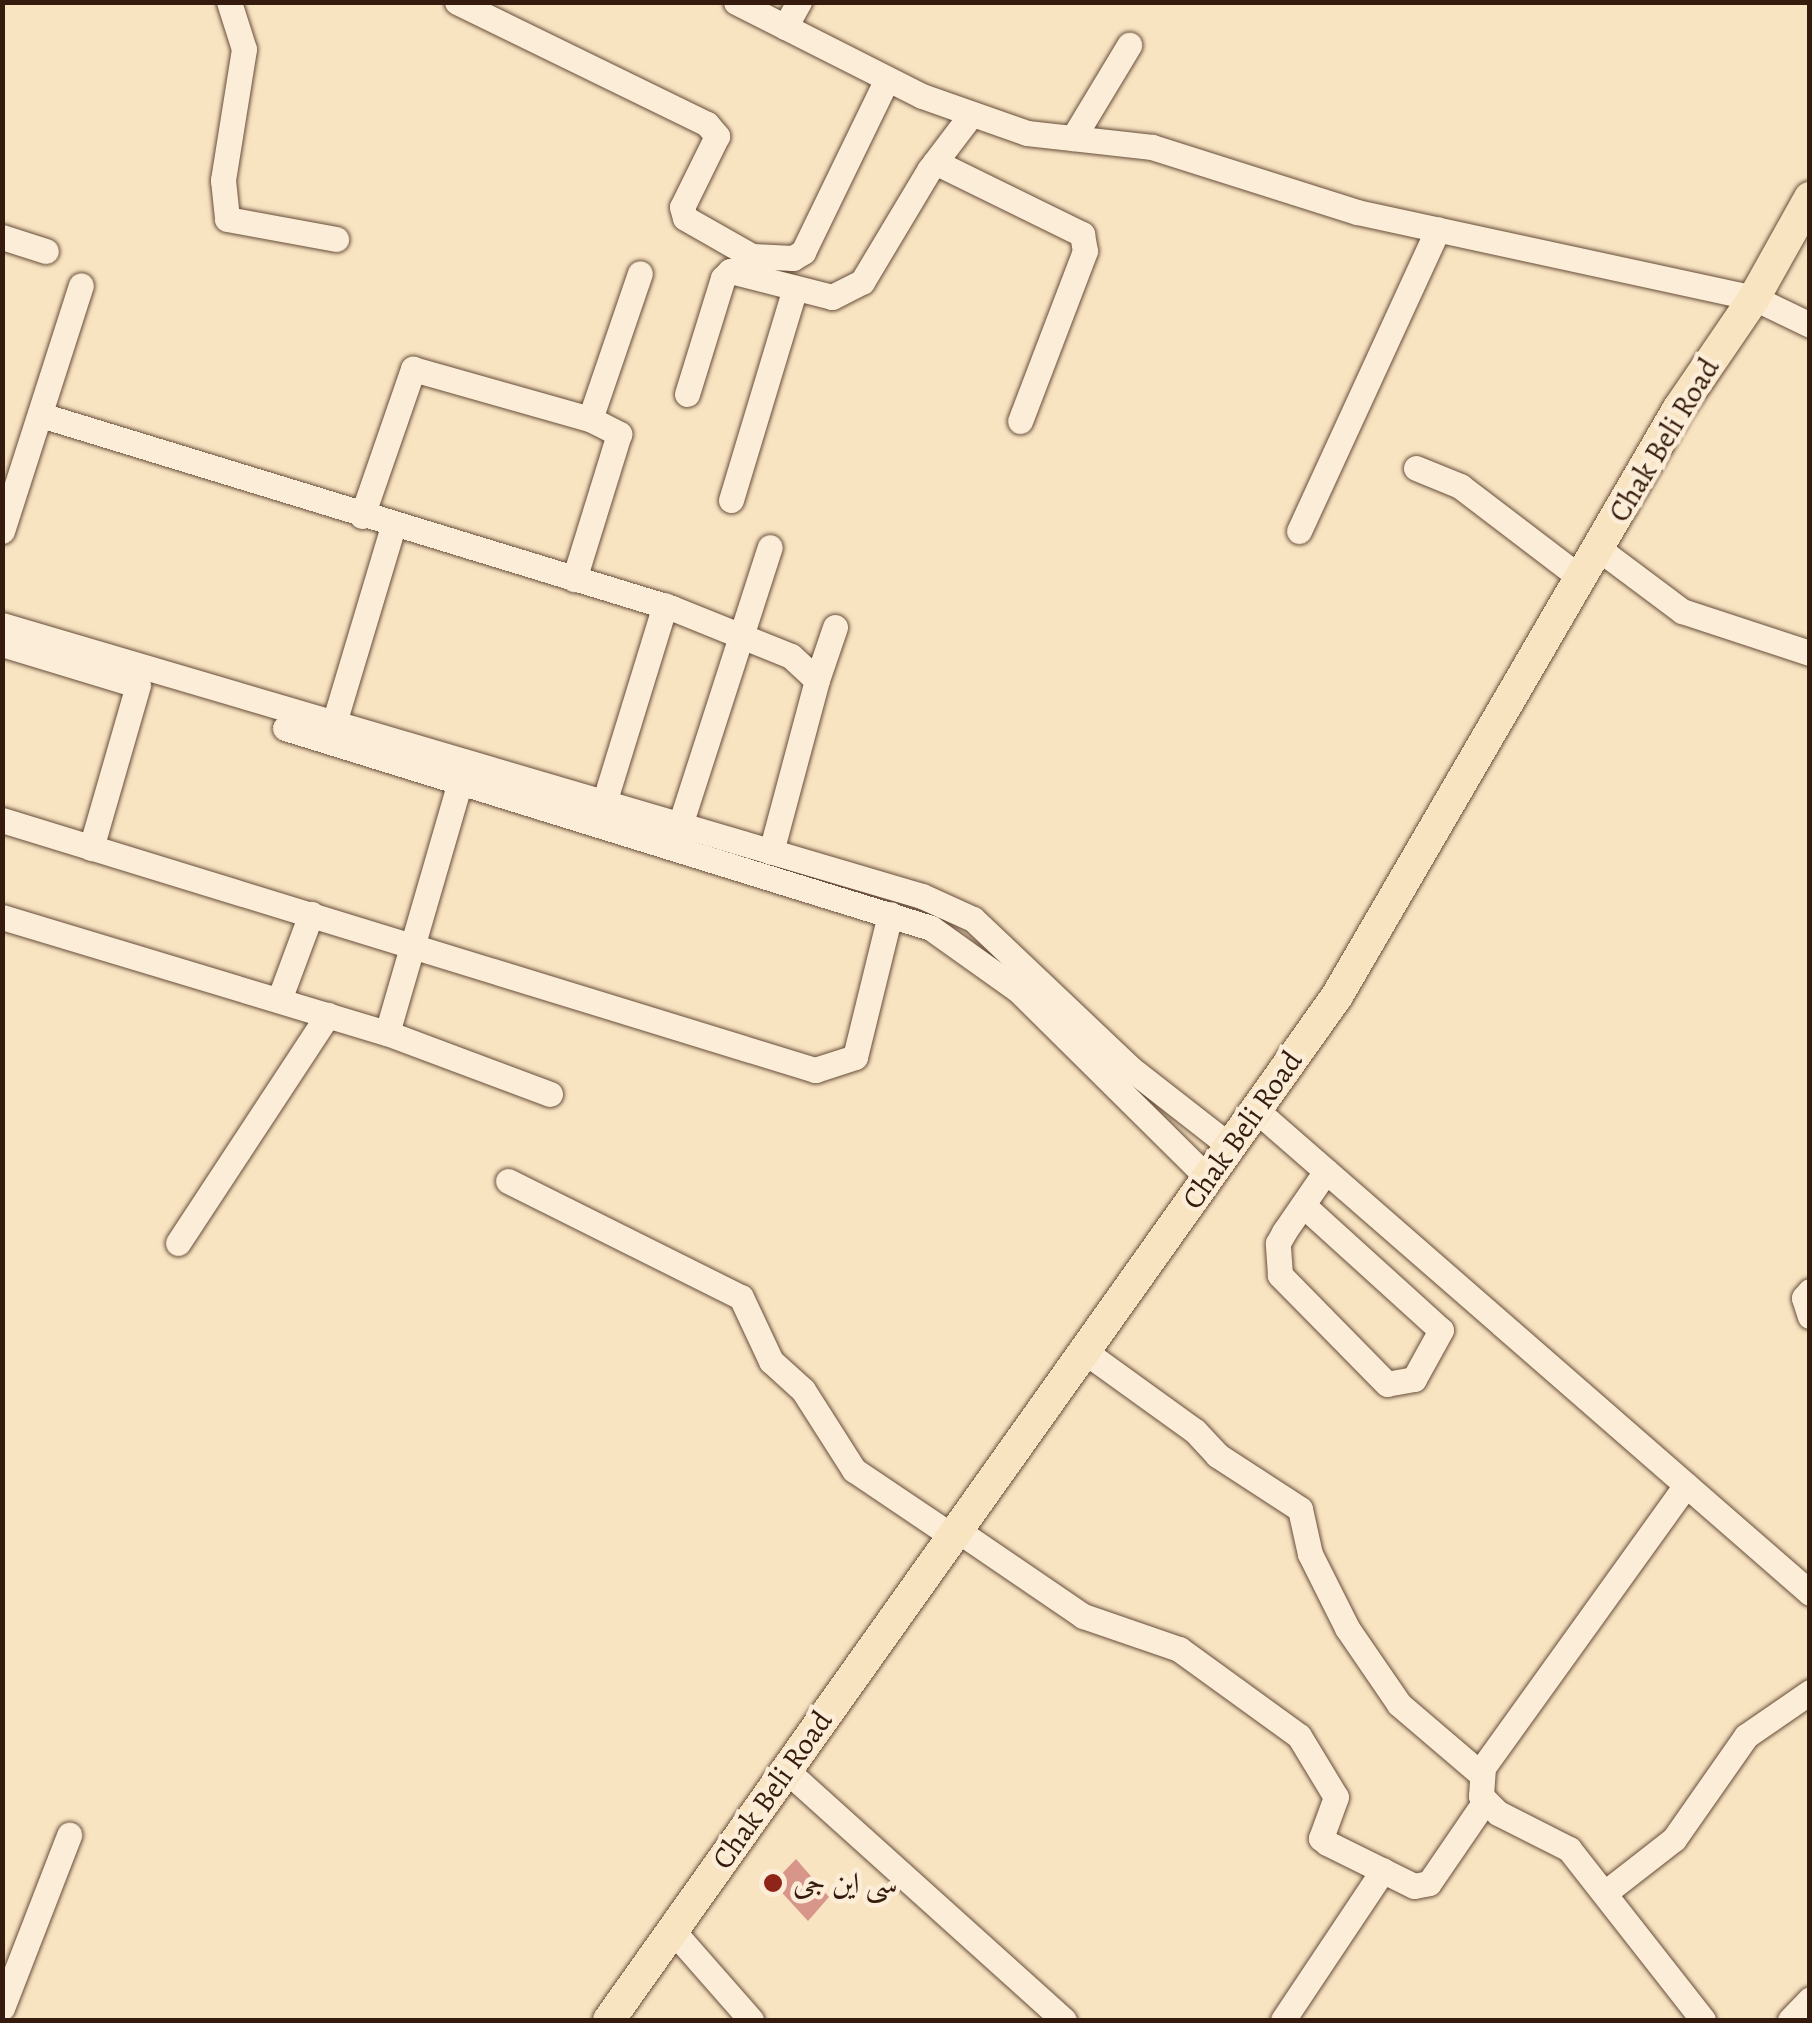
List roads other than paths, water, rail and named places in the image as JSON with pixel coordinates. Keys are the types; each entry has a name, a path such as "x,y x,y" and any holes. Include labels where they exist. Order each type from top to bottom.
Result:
{"main road":[{"name":"Chak Beli Road","path":"610,2020 1337,996 1679,408 1754,298 1810,198"}],"street":[{"path":"229,2 244,49 222,180 227,220 336,239"},
{"path":"457,2 707,124 716,136 689,190 685,218 752,256 792,258 803,252 887,79"},
{"path":"736,2 887,79 970,116 1073,138 1152,147 1357,212 1754,298 1810,325"},
{"path":"785,27 799,2"},
{"path":"1073,138 1129,45"},
{"path":"687,394 722,278 730,271 832,297 862,282 935,162 970,116"},
{"path":"935,162 1082,234 1085,251 1020,421"},
{"path":"1299,531 1438,229"},
{"path":"2,237 46,251"},
{"path":"590,419 640,273"},
{"path":"2,531 81,284"},
{"path":"731,500 795,288"},
{"path":"362,516 413,370 590,419 619,434 574,579"},
{"path":"40,414 393,526 664,605 791,656 817,680"},
{"path":"1416,468 1460,486 1582,579"},
{"path":"334,723 393,526"},
{"path":"680,825 770,546"},
{"path":"1599,549 1682,611 1810,654"},
{"path":"604,803 664,605"},
{"path":"2,625 334,723 461,779 932,928 1018,990 1208,1178"},
{"path":"772,852 817,680 835,627"},
{"path":"2,644 138,685 604,803 922,896 973,919 1130,1068 1230,1146"},
{"path":"90,848 138,685"},
{"path":"387,1033 461,779"},
{"path":"2,820 815,1070 855,1057 890,914"},
{"path":"278,1000 311,914"},
{"path":"2,916 387,1033 550,1094"},
{"path":"178,1244 328,1015"},
{"path":"1256,1110 1810,1593"},
{"path":"1303,1205 1441,1330 1414,1379 1387,1384 1280,1275 1278,1244 1303,1205 1326,1172"},
{"path":"508,1182 742,1297 771,1361 803,1390 854,1470 1082,1616 1179,1649 1300,1736 1336,1797 1321,1838 1414,1886 1429,1883 1483,1804 1482,1775 1686,1486"},
{"path":"1810,1291 1804,1306 1810,1316"},
{"path":"1084,1351 1195,1431 1218,1456 1300,1509 1310,1554 1346,1628 1400,1704 1482,1775"},
{"path":"1606,1892 1674,1839 1746,1736 1810,1692"},
{"path":"786,1770 1064,2020"},
{"path":"1483,1804 1569,1849 1704,2020"},
{"path":"2,2008 69,1835"},
{"path":"1283,2020 1383,1870"},
{"path":"672,1930 751,2020"},
{"path":"1790,2020 1810,2000"}],"place":[{"name":"سی این جی","path":"773,1883"}]}
